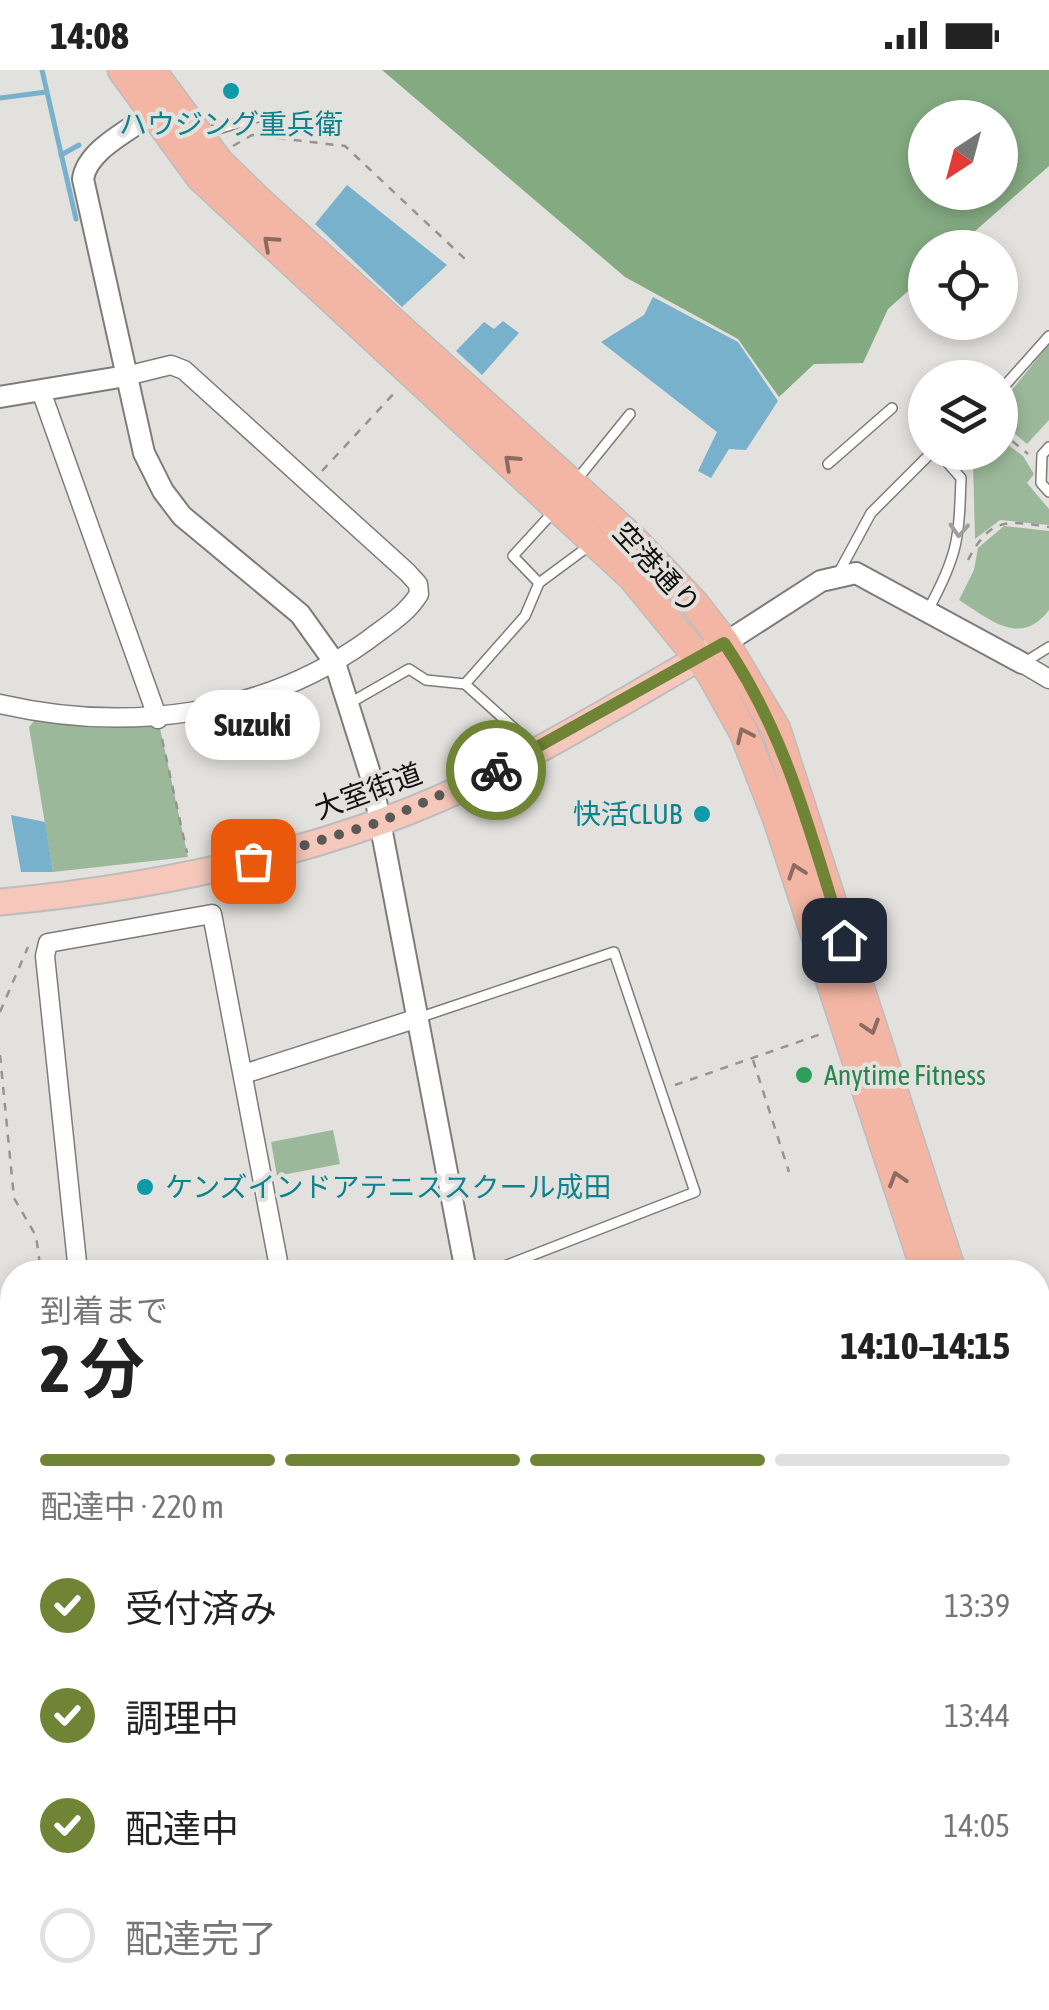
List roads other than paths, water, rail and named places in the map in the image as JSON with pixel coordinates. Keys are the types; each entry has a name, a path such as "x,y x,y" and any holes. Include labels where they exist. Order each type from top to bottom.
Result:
{"highway":[{"name":"空港通り","path":"122,70 151,114 233,210 566,496 669,575 712,650 778,818 922,1260"},
{"name":"空港通り","path":"151,70 206,146 494,402 566,496 595,542 712,650 776,729 948,1260"}],"main road":[{"name":"大室街道","path":"0,902 88,894 178,878 253,861 380,822 538,750 712,650"}],"street":[{"path":"151,114 85,165 83,178 144,452 163,491 206,541 300,614 335,664 350,704 380,822 464,1260"},
{"path":"0,397 171,365 184,370 418,584 419,594 405,612 335,664 213,710 158,719 108,720 0,704"},
{"path":"42,391 158,719"},
{"path":"712,650 788,600 838,574 868,577 1049,679"},
{"path":"77,1260 45,956 48,943 212,914 278,1260"},
{"path":"244,1074 418,1018"}],"lane":[{"path":"206,146 261,116"},
{"path":"1018,370 1049,336"},
{"path":"828,464 892,408"},
{"path":"539,583 512,556 566,496 630,414"},
{"path":"1049,448 1042,455 1041,483 1049,492"},
{"path":"838,574 871,513 920,470"},
{"path":"928,610 954,563 959,541 960,478 953,470"},
{"path":"465,684 525,616 539,583 595,542"},
{"path":"1022,664 1049,647"},
{"path":"350,704 409,669 426,680 465,684 538,750"},
{"path":"418,1018 614,952 695,1192 520,1260"}],"water":[{"path":"347,185 447,265 402,307 315,224"},
{"path":"653,297 738,342 778,401 746,450 729,449 711,478 698,471 717,432 601,342 644,315"},
{"path":"503,321 519,333 482,375 456,351 484,322 494,329"},
{"path":"11,815 45,822 53,872 21,872"}],"waterway":[{"path":"42,70 76,219"},
{"path":"0,98 46,92"},
{"path":"61,155 79,145"}],"place":[{"name":"ハウジング重兵衛","path":"231,91"},
{"name":"快活CLUB","path":"702,814"},
{"name":"Suzuki","path":"253,861"},
{"name":"Anytime Fitness","path":"804,1075"},
{"name":"ケンズインドアテニススクール成田","path":"145,1187"}]}
